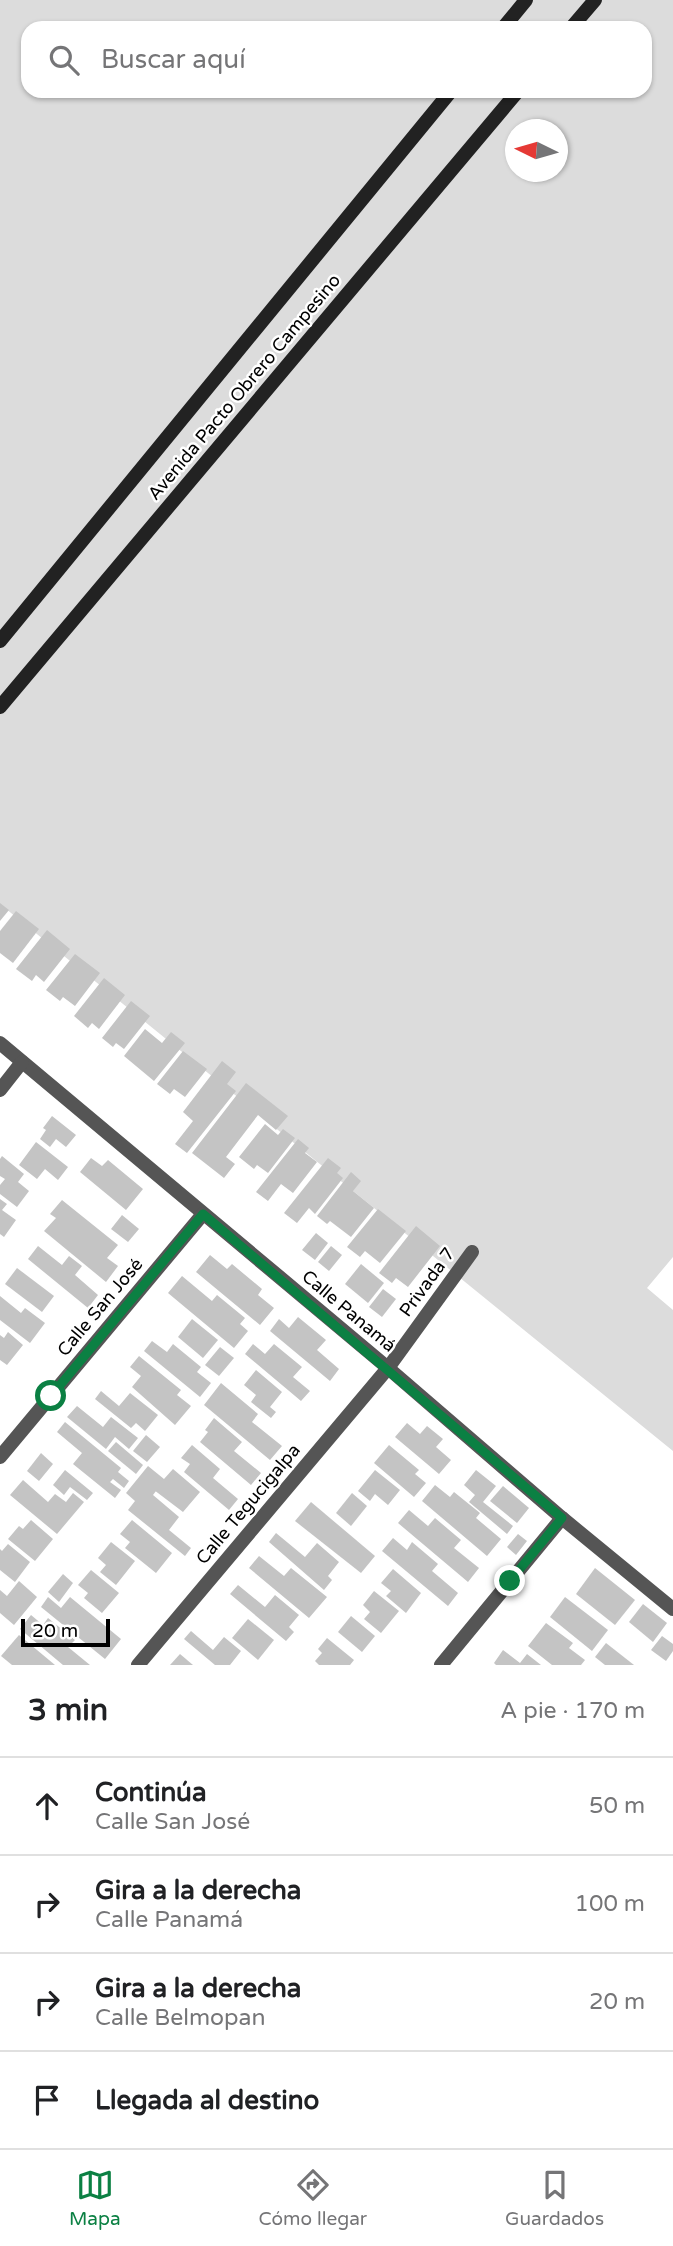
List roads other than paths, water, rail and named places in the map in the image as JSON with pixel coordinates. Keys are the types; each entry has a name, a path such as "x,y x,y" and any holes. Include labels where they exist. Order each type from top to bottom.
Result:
{"street":[{"path":"509,21 526,0"},
{"path":"577,21 595,0"},
{"name":"Avenida Pacto Obrero Campesino","path":"0,641 445,98"},
{"name":"Avenida Pacto Obrero Campesino","path":"0,708 512,98"},
{"name":"Calle Panamá","path":"0,1043 673,1609"},
{"path":"0,1090 22,1062"},
{"name":"Calle San José","path":"0,1457 203,1214"},
{"name":"Privada 7","path":"388,1368 472,1252"},
{"name":"Calle Tegucigalpa","path":"138,1665 388,1368"},
{"path":"441,1665 562,1518"}]}
